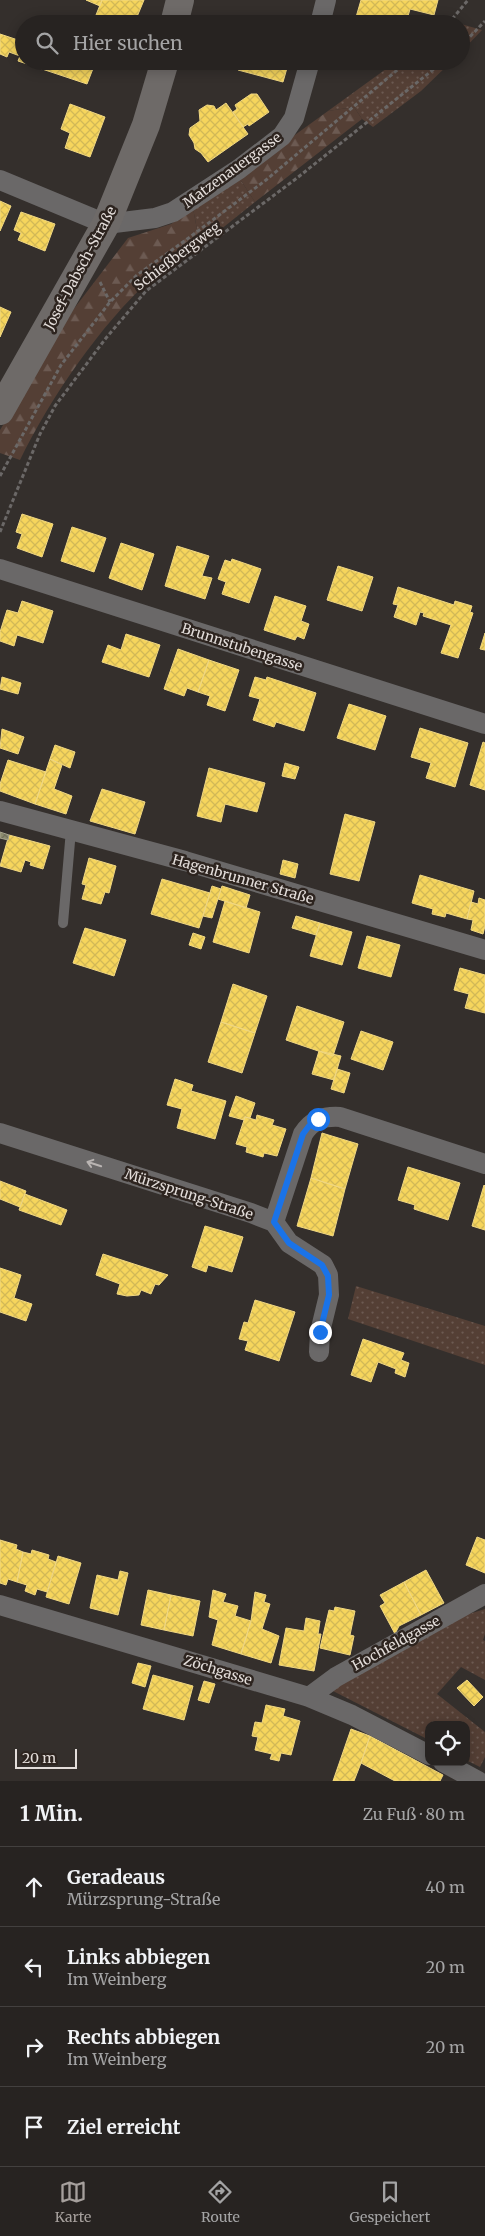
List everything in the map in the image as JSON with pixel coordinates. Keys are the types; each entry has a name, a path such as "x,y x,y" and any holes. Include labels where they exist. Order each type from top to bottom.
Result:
{"main road":[{"path":"176,15 180,0"},
{"name":"Josef-Dabsch-Straße","path":"4,397 84,267 106,224 146,125 162,70"}],"street":[{"path":"322,15 326,0"},
{"name":"Matzenauergasse","path":"106,224 155,218 173,212 239,169 282,136 294,118 307,70"},
{"path":"0,180 106,224"},
{"name":"Brunnstubengasse","path":"0,569 485,724"},
{"name":"Hagenbrunner Straße","path":"0,811 185,861 485,950"},
{"path":"319,1352 320,1326 329,1295 328,1276 322,1265 289,1243 274,1222 303,1134 309,1126 318,1119 330,1116 340,1117 485,1164"},
{"name":"Mürzsprung-Straße","path":"0,1133 274,1222"},
{"name":"Hochfeldgasse","path":"309,1697 336,1677 485,1594"},
{"name":"Zöchgasse","path":"0,1605 309,1697 352,1715 425,1753"},
{"path":"450,1766 478,1781"}],"lane":[{"path":"62,923 71,830"}],"path":[{"path":"456,15 468,0"},
{"path":"470,36 485,20"},
{"path":"0,476 61,366 110,302 136,275 266,180 397,70"},
{"name":"Schießbergweg","path":"0,532 34,448 55,406 106,338 146,291 268,200 433,70"}],"green space":[{"path":"470,27 482,30 470,43"},
{"path":"385,70 443,70 421,91 373,127 362,119 354,107 328,111"},
{"path":"354,107 362,119 255,202 238,176 328,111"},
{"path":"238,176 255,202 200,246 193,208"},
{"path":"193,208 200,246 157,273 114,317 62,387 32,436 20,460 0,453 0,430 73,310 128,238 171,224"},
{"path":"356,1286 485,1326 485,1365 348,1319"},
{"path":"485,1609 485,1634 483,1640 485,1641 485,1680 461,1667 437,1694 485,1732 485,1757 480,1767 470,1762 470,1721 425,1721 425,1738 333,1691 346,1678 456,1618"}],"building: Wohnen":[{"path":"86,0 102,0 100,6"},
{"path":"102,0 144,0 138,15 96,15"},
{"path":"361,0 438,0 434,15 410,9 408,15 357,15"},
{"path":"0,34 15,39 15,54 9,52 7,57 0,54"},
{"path":"45,70 92,70 87,84"},
{"path":"238,70 286,70 283,82"},
{"path":"251,94 257,94 269,112 249,126 248,124 243,127 233,112 237,109 235,105"},
{"path":"226,103 248,134 208,162 195,149 189,135 190,128 200,121 199,110 207,105 214,106 216,110"},
{"path":"70,104 105,117 90,157 65,148 70,133 61,129"},
{"path":"0,201 11,206 0,231"},
{"path":"21,212 55,224 45,251 18,240 21,233 14,230"},
{"path":"0,307 11,312 0,337"},
{"path":"22,514 53,524 42,557 17,548 22,534 16,532"},
{"path":"72,527 106,538 94,572 61,561"},
{"path":"121,543 154,554 142,590 109,578"},
{"path":"177,546 209,556 202,576 212,578 205,599 165,586"},
{"path":"232,559 261,569 249,603 222,594 226,582 218,579 225,560 231,562"},
{"path":"338,566 373,577 362,611 327,600"},
{"path":"398,587 454,605 455,601 472,606 470,612 473,613 458,658 441,653 451,625 423,616 424,613 420,612 416,625 394,617 398,605 393,604"},
{"path":"275,596 306,606 301,621 309,624 304,639 297,636 295,640 264,630"},
{"path":"22,601 53,611 43,643 17,635 14,646 0,641 0,632 7,610 18,613"},
{"path":"485,633 485,650 480,649"},
{"path":"126,634 160,645 149,677 102,662 108,645 121,650"},
{"path":"178,649 209,660 198,692 187,688 184,696 164,689"},
{"path":"209,660 239,670 225,711 207,705 210,696 198,692"},
{"path":"2,677 21,683 18,694 0,689"},
{"path":"255,677 266,680 267,677 316,693 304,731 276,722 274,727 253,720 260,699 249,696"},
{"path":"349,704 386,716 375,750 337,738"},
{"path":"420,728 468,743 455,787 426,778 431,763 411,757"},
{"path":"2,729 24,737 18,754 0,748"},
{"path":"483,742 485,743 485,790 470,785"},
{"path":"55,745 75,752 70,768 50,759"},
{"path":"50,759 62,765 54,789 72,796 66,814 35,804"},
{"path":"8,760 46,772 35,804 0,791 0,784"},
{"path":"285,763 299,767 295,779 282,776"},
{"path":"209,768 265,783 257,812 225,804 221,822 197,816"},
{"path":"102,789 145,802 135,834 90,821"},
{"path":"345,814 375,822 359,881 330,874"},
{"path":"9,835 50,846 43,869 30,865 31,862 25,860 21,872 0,866"},
{"path":"89,858 116,866 109,893 105,892 101,904 82,899 86,885 82,884"},
{"path":"283,860 298,864 295,878 280,874"},
{"path":"420,875 474,891 467,919 446,913 445,917 432,914 433,909 412,903"},
{"path":"162,879 210,893 199,928 151,914"},
{"path":"212,886 221,889 212,918 203,916"},
{"path":"222,886 250,895 246,908 218,899"},
{"path":"479,898 485,900 485,926 483,934 471,930 473,920 467,919 471,902 478,904"},
{"path":"225,901 260,912 249,953 213,942"},
{"path":"296,916 320,923 316,935 292,928"},
{"path":"320,923 352,932 342,965 310,956"},
{"path":"85,928 126,940 114,976 73,963"},
{"path":"193,933 205,937 201,949 189,945"},
{"path":"367,936 400,945 391,977 358,968"},
{"path":"460,968 485,975 485,1013 465,1008 469,994 454,990"},
{"path":"233,984 267,996 255,1033 221,1022"},
{"path":"297,1006 344,1022 333,1056 286,1040"},
{"path":"221,1022 255,1033 242,1073 208,1062"},
{"path":"361,1031 393,1042 383,1070 351,1059"},
{"path":"319,1051 341,1056 334,1080 312,1074"},
{"path":"337,1069 350,1073 344,1093 331,1089"},
{"path":"175,1079 193,1085 191,1091 226,1101 215,1139 177,1128 182,1109 167,1105"},
{"path":"236,1096 255,1103 250,1118 245,1117 244,1120 229,1116"},
{"path":"257,1115 274,1120 272,1125 286,1129 277,1156 264,1153 263,1157 246,1152 247,1147 236,1144 245,1117 256,1120"},
{"path":"322,1133 358,1144 345,1189 311,1178"},
{"path":"408,1167 460,1183 448,1220 414,1209 415,1205 398,1200"},
{"path":"311,1178 345,1189 333,1236 297,1226"},
{"path":"0,1181 26,1191 20,1207 0,1199"},
{"path":"485,1186 485,1230 472,1226"},
{"path":"25,1194 67,1210 61,1225 19,1210"},
{"path":"205,1226 243,1237 232,1272 208,1265 206,1272 192,1267"},
{"path":"103,1254 168,1275 159,1285 155,1284 151,1294 141,1290 139,1295 127,1296 117,1294 120,1284 96,1275"},
{"path":"0,1268 21,1275 14,1298 32,1304 26,1321 0,1312"},
{"path":"255,1300 295,1312 279,1361 245,1350 248,1341 239,1339 244,1322 248,1323"},
{"path":"363,1339 404,1353 401,1360 409,1363 405,1377 395,1373 396,1369 378,1362 371,1382 351,1375"},
{"path":"477,1537 485,1540 485,1573 466,1565"},
{"path":"0,1540 17,1545 16,1549 23,1552 17,1582 8,1579 6,1585 0,1583"},
{"path":"32,1550 49,1555 48,1559 56,1562 47,1592 37,1589 35,1595 25,1591 27,1585 17,1582 23,1552 31,1554"},
{"path":"58,1556 81,1563 69,1604 46,1597"},
{"path":"426,1570 444,1603 421,1615 404,1582"},
{"path":"120,1571 128,1573 118,1615 90,1608 97,1575 118,1580"},
{"path":"404,1582 421,1615 399,1626 395,1634 380,1606 385,1603 380,1595"},
{"path":"148,1590 171,1595 164,1630 141,1625"},
{"path":"213,1590 226,1594 223,1602 238,1606 235,1616 251,1621 241,1654 212,1645 218,1620 209,1617"},
{"path":"255,1592 266,1595 264,1602 270,1604 262,1629 279,1636 271,1663 241,1654 251,1621"},
{"path":"171,1595 200,1601 193,1636 164,1630"},
{"path":"335,1607 355,1611 350,1635 354,1636 350,1655 320,1648 329,1610 334,1611"},
{"path":"306,1618 320,1621 318,1634 321,1634 314,1671 279,1665 286,1628 304,1631"},
{"path":"138,1663 151,1666 145,1687 132,1683"},
{"path":"153,1675 193,1686 184,1720 143,1709"},
{"path":"467,1680 483,1697 474,1706 457,1688"},
{"path":"204,1681 215,1684 209,1703 198,1700"},
{"path":"266,1705 285,1709 283,1716 300,1721 291,1755 281,1753 279,1761 270,1759 272,1754 255,1750 258,1737 252,1736 255,1722 262,1723"},
{"path":"351,1729 370,1736 361,1763 354,1781 333,1781"},
{"path":"370,1736 443,1775 440,1781 395,1781 361,1763"}],"building: Industrie":[{"path":"0,832 9,835 8,840 0,838"}],"route":[{"path":"318,1119 303,1134 274,1222 289,1243 312,1256 322,1265 328,1276 330,1285 329,1295 321,1321 320,1332"}]}
